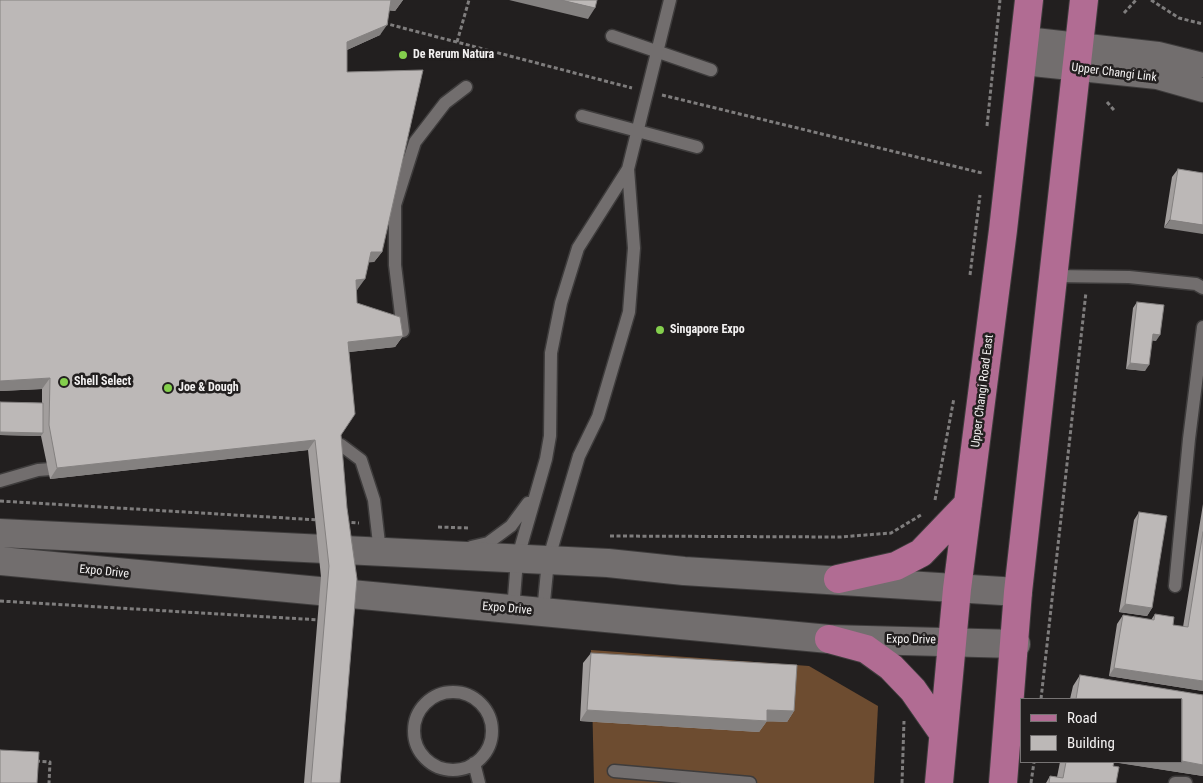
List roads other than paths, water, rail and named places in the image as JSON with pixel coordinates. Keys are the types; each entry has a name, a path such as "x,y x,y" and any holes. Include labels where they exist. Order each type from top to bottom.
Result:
{"main road":[{"name":"Upper Changi Road East","path":"939,783 957,589 1029,0"},
{"path":"1003,783 1016,644 1018,592 1084,0"},
{"path":"838,579 896,566 921,553 968,504"},
{"path":"829,640 866,649 891,667 913,690 943,733"}],"street":[{"name":"Upper Changi Link","path":"1024,51 1079,55 1158,54 1203,65"},
{"name":"Upper Changi Link","path":"1079,55 1203,90"},
{"path":"0,533 548,561 1018,592"},
{"name":"Expo Drive","path":"0,561 829,640 952,641 1016,644"}],"lane":[{"path":"513,610 517,560 546,459 550,436 551,353 560,303 578,248 628,169 670,0"},
{"path":"612,36 711,70"},
{"path":"403,331 395,266 395,205 415,142 445,103 466,88"},
{"path":"582,116 638,133 697,147"},
{"path":"543,612 548,561 579,456 601,407 629,312 634,248 628,169"},
{"path":"1053,276 1089,275 1196,284 1203,288"},
{"path":"1175,586 1189,439 1203,327"},
{"path":"312,448 341,445 361,460 374,500 380,552"},
{"path":"437,556 488,543 511,526 526,508 546,459"},
{"path":"0,481 38,470 77,467"},
{"path":"445,692 461,692 475,698 486,709 491,723 491,738 485,752 474,763 460,769 444,769 430,763 420,752 414,738 414,723 420,709 431,698 445,692"},
{"path":"474,763 479,783"},
{"path":"614,771 750,783"},
{"path":"1175,783 1186,783"}],"place":[{"name":"De Rerum Natura","path":"403,55"},
{"name":"Singapore Expo","path":"660,330"},
{"name":"Shell Select","path":"64,382"},
{"name":"Joe & Dough","path":"168,388"}]}
